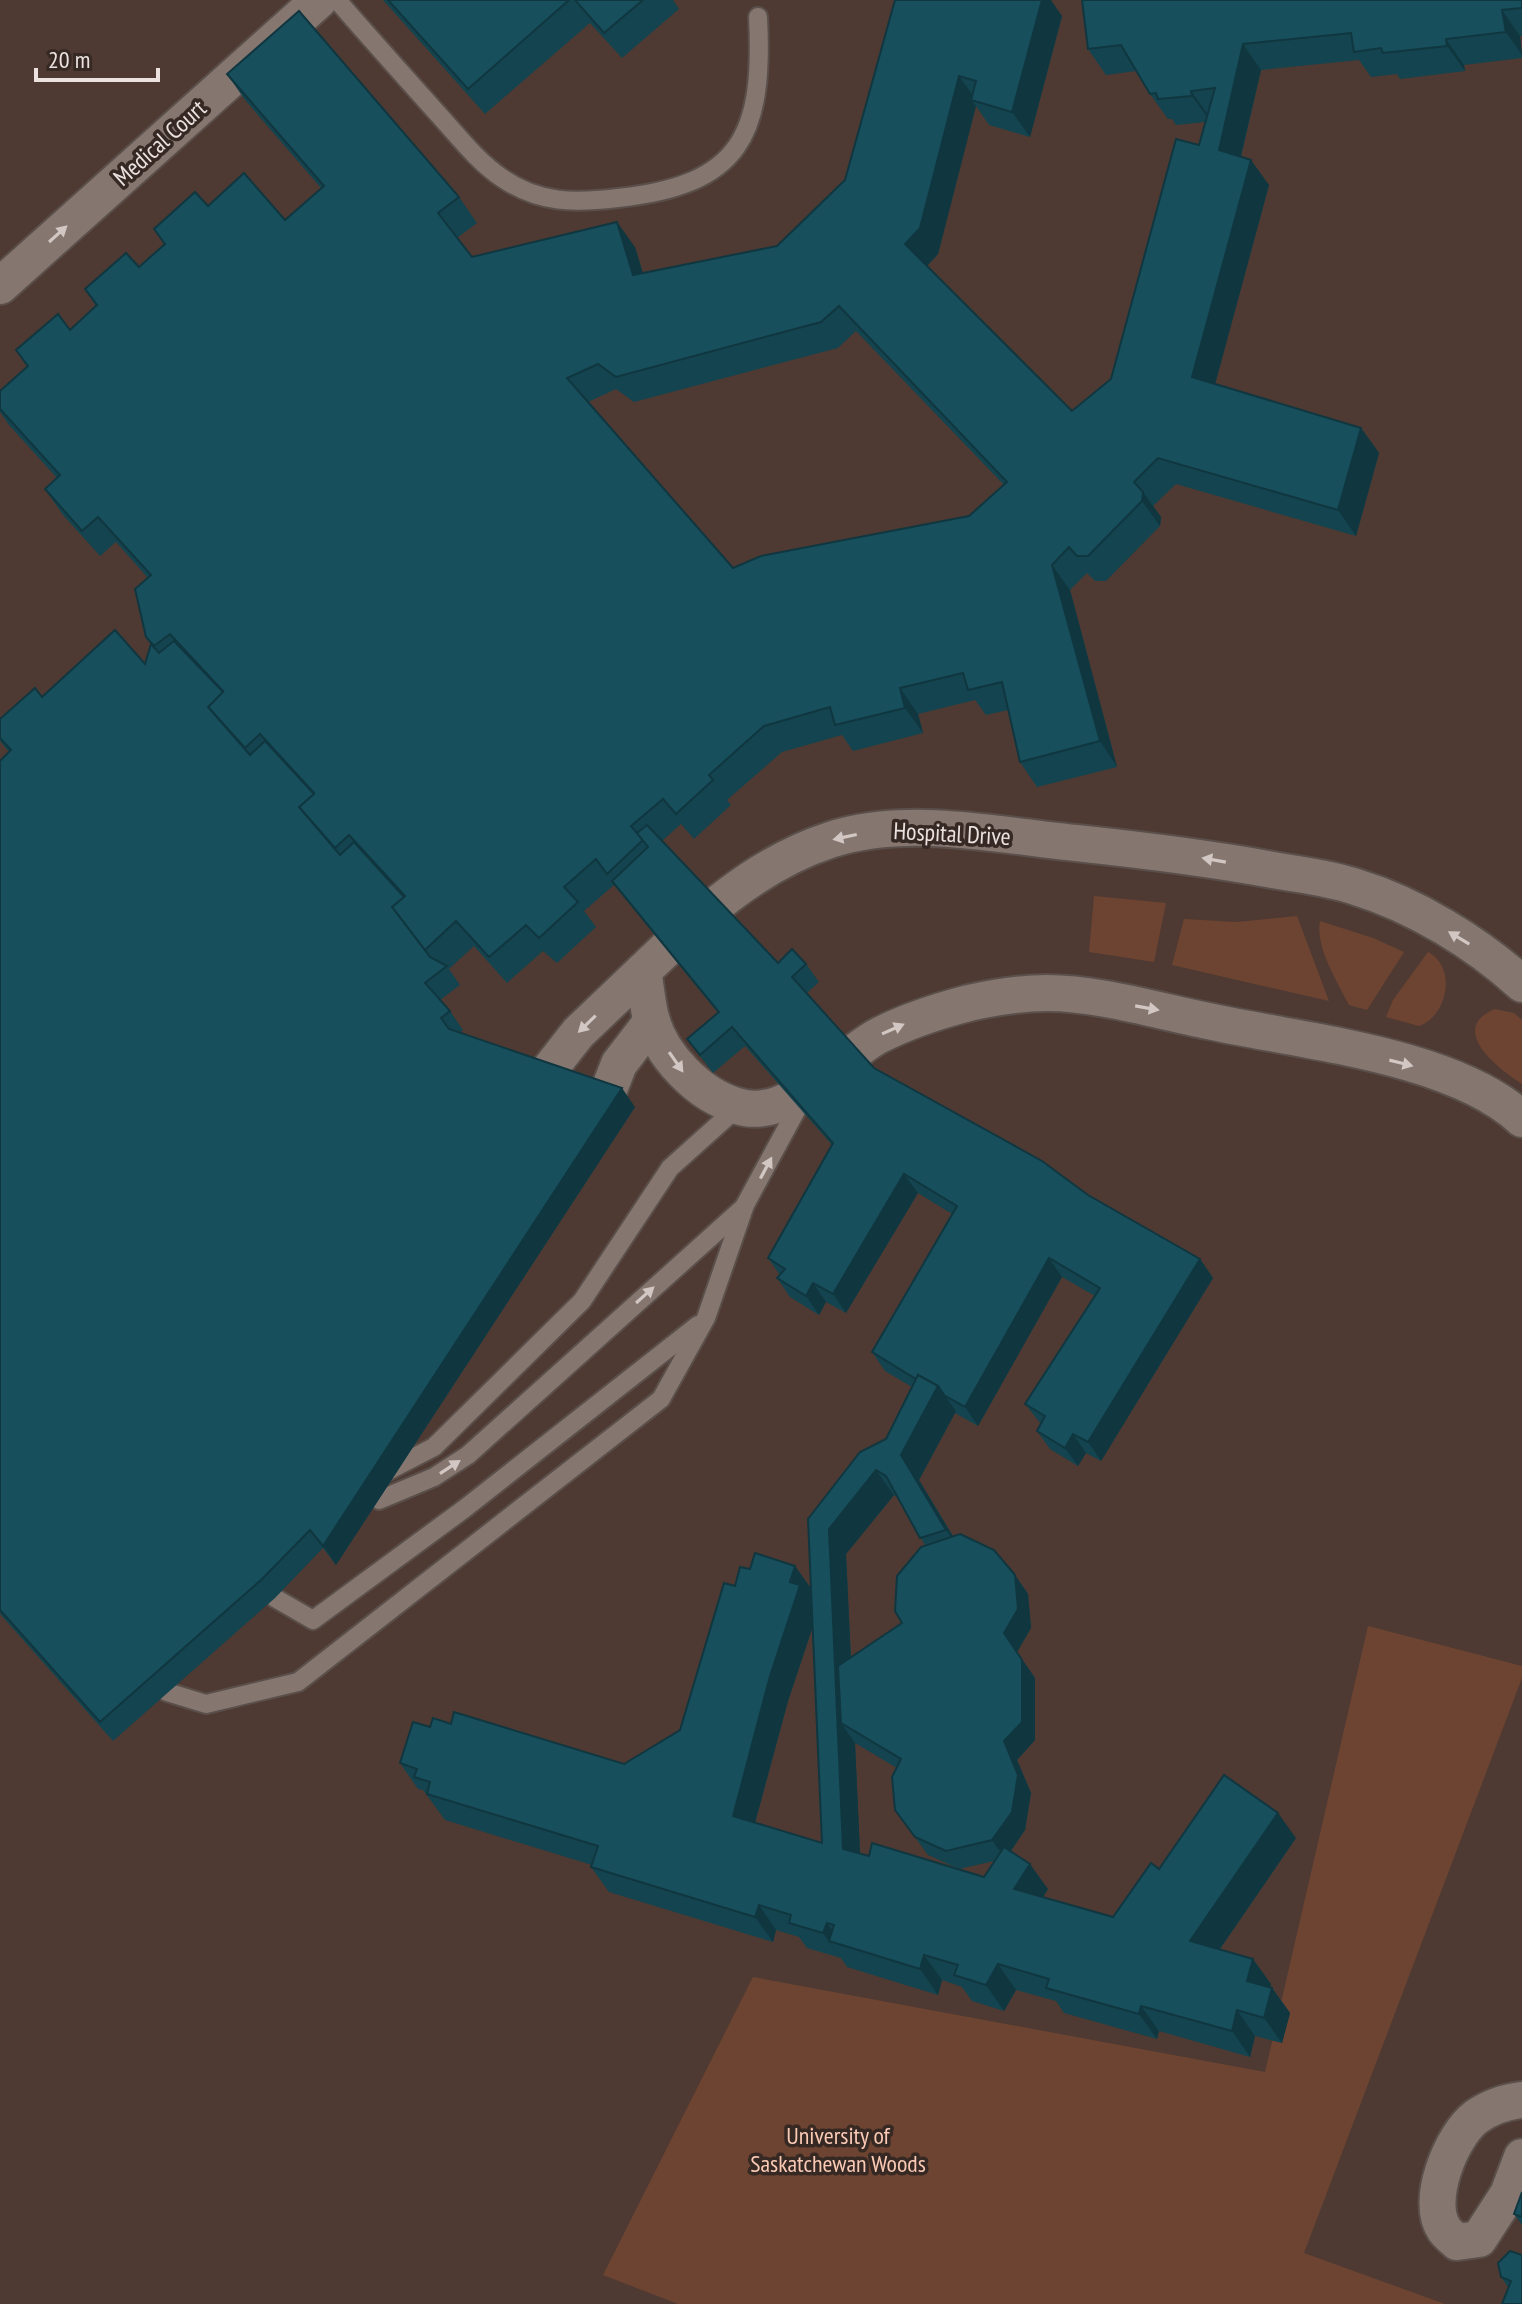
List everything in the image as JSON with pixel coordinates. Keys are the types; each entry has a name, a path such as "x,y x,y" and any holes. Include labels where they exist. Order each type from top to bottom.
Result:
{"street":[{"name":"Medical Court","path":"0,286 319,0"},
{"name":"Hospital Drive","path":"506,1125 578,1033 709,908 790,856 832,840 878,830 927,829 1187,855 1357,887 1436,924 1495,960 1522,984"},
{"path":"643,971 652,1021 679,1069 703,1088 738,1107 765,1107 807,1090 876,1037 915,1019 1007,995 1050,993 1150,1009 1349,1050 1436,1072 1477,1089 1522,1119"},
{"path":"579,1161 619,1064 652,1021"},
{"path":"1522,2101 1502,2103 1474,2118 1453,2143 1441,2174 1439,2204 1442,2227 1457,2242 1479,2239 1494,2219 1522,2157"}],"lane":[{"path":"337,0 483,163 525,192 554,203 655,194 712,174 733,153 754,103 760,55 758,17"},
{"path":"167,1692 206,1704 298,1682 661,1399 706,1318 745,1205 807,1090"},
{"path":"367,1483 434,1447 582,1301 670,1168 738,1107"},
{"path":"379,1500 434,1477 468,1455 745,1205"},
{"path":"275,1598 313,1620 464,1509 706,1318"}],"shaded area":[{"path":"0,0 1522,0 1522,2304 0,2304"}],"green space":[{"path":"1094,896 1166,903 1154,962 1089,952"},
{"path":"1297,916 1329,1001 1172,965 1184,919 1237,922"},
{"path":"1320,921 1373,938 1404,952 1367,1010 1349,1005 1324,953"},
{"path":"1428,952 1443,968 1446,979 1437,1012 1419,1026 1386,1017 1393,1000"},
{"path":"1495,1009 1514,1013 1522,1020 1522,1084 1491,1059 1476,1038 1475,1027 1481,1017"},
{"name":"University of Saskatchewan Woods","path":"1368,1626 1522,1666 1522,1678 1304,2253 1445,2304 678,2304 603,2275 753,1977 1265,2072"}],"building":[{"path":"388,0 569,0 468,89"},
{"path":"575,0 643,0 604,33"},
{"path":"895,0 1042,0 1012,112 971,100 976,81 959,76 920,228 905,244 1072,411 1111,379 1176,139 1199,145 1215,88 1191,91 1192,96 1158,99 1156,93 1150,94 1121,45 1088,49 1082,0 1522,0 1522,8 1502,10 1506,32 1446,39 1447,46 1383,53 1381,48 1354,52 1351,33 1243,44 1219,150 1251,160 1192,377 1361,428 1338,510 1158,458 1134,482 1143,492 1142,501 1088,556 1077,556 1069,547 1052,565 1100,741 1020,762 1002,682 968,690 963,673 900,688 905,708 835,725 830,707 764,726 709,775 713,780 676,814 663,799 631,826 643,840 607,874 596,859 564,887 578,902 539,938 526,925 489,957 456,921 425,950 392,907 405,896 349,835 335,848 299,807 314,793 260,734 245,748 208,707 223,691 170,634 154,646 146,637 135,589 151,575 98,517 82,531 45,489 60,475 0,409 0,391 28,366 16,350 58,314 70,330 97,305 85,289 126,253 139,267 165,244 154,229 195,192 208,206 244,173 285,220 324,186 227,74 299,11 459,197 438,213 472,257 617,222 633,275 777,246 845,180","holes":["839,306 1007,482 969,516 761,556 733,568 567,378 598,364 616,377 821,322"]},
{"path":"115,630 145,664 151,644 159,653 174,641 223,692 208,707 250,755 265,741 314,794 299,807 340,855 354,842 404,897 392,907 430,957 447,966 425,983 450,1011 441,1018 449,1029 622,1088 323,1546 310,1530 262,1579 100,1722 0,1610 0,761 11,750 0,738 0,719 35,688 42,697"},
{"path":"647,825 778,963 792,949 806,964 792,977 874,1068 1042,1161 1088,1195 1200,1259 1088,1442 1073,1434 1065,1448 1037,1431 1045,1416 1025,1404 1100,1288 1049,1258 965,1407 945,1396 938,1386 918,1375 916,1379 872,1352 957,1206 904,1174 833,1294 813,1283 806,1296 777,1278 785,1269 768,1258 833,1143 732,1027 700,1055 687,1039 719,1012 612,881 648,847 637,833"},
{"path":"918,1375 938,1386 901,1455 946,1530 920,1538 886,1476 876,1470 829,1529 843,1849 869,1856 872,1843 984,1877 1004,1847 1030,1864 1014,1889 1113,1917 1151,1863 1159,1869 1224,1775 1278,1813 1190,1941 1253,1959 1247,1981 1272,1988 1264,2018 1237,2010 1232,2031 1141,2006 1139,2014 1046,1988 1049,1979 998,1964 986,1985 954,1975 958,1965 924,1955 920,1969 829,1941 834,1925 827,1923 823,1933 789,1923 791,1915 759,1905 755,1917 591,1867 598,1846 427,1794 430,1782 414,1777 417,1769 400,1763 413,1722 430,1727 433,1718 451,1724 454,1712 624,1764 680,1730 724,1583 735,1586 740,1567 750,1569 755,1553 795,1566 790,1582 800,1585 770,1676 733,1816 822,1843 808,1519 860,1452 886,1439"},
{"path":"960,1534 994,1550 1015,1575 1018,1609 1004,1633 1022,1660 1022,1722 1004,1741 1018,1775 1012,1812 992,1840 946,1851 915,1837 895,1810 892,1777 901,1759 841,1723 838,1666 902,1623 895,1611 897,1576 921,1547"},
{"path":"1522,2192 1522,2217 1514,2214"},
{"path":"1510,2251 1522,2255 1522,2304 1502,2304 1511,2281 1501,2277 1498,2263"}]}
